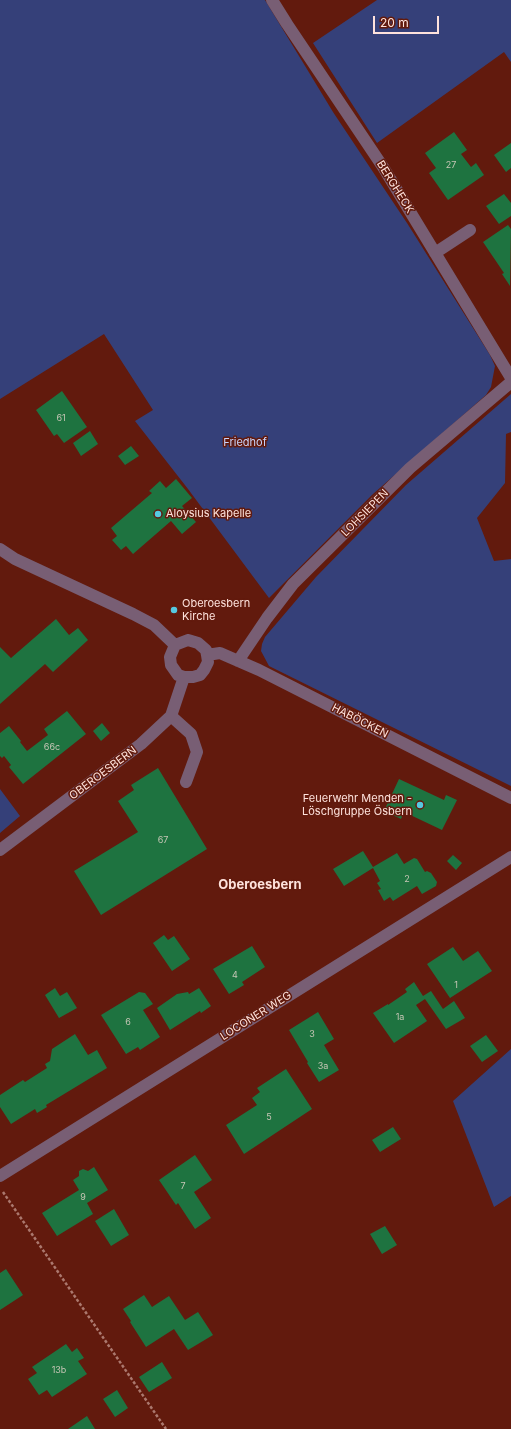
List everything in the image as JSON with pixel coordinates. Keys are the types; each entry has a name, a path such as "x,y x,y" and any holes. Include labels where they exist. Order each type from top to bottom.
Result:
{"street":[{"name":"BERGHECK","path":"272,0 286,24 383,167 511,378"},
{"path":"435,253 470,230"},
{"name":"LOHSIEPEN","path":"238,661 267,618 293,584 410,468 511,382"},
{"path":"0,549 15,559 154,625 174,645"},
{"path":"192,640 198,643 203,647 207,655 208,662 204,670 200,675 194,677 184,677 178,675 170,665 170,657 174,645 181,641 192,640"},
{"name":"HABÖCKEN","path":"207,655 220,653 259,670 511,798"},
{"name":"OBEROESBERN","path":"0,850 141,744 171,716 184,677"},
{"path":"171,716 191,734 197,752 186,782"},
{"name":"LOCONER WEG","path":"0,1176 511,857"}],"path":[{"path":"0,1188 166,1429"}],"green space":[{"name":"Friedhof","path":"0,0 265,0 333,112 407,223 490,355 495,366 491,387 486,395 373,494 269,598 188,489 135,421 153,410 104,334 0,399"},
{"path":"377,0 511,0 511,62 504,52 377,143 313,43"},
{"path":"511,394 511,432 506,434 505,483 477,518 494,561 511,559 511,786 269,666 261,651 265,637 316,577 406,485"},
{"path":"0,789 20,816 0,833"},
{"path":"511,1049 511,1196 494,1207 453,1101"}],"building":[{"path":"454,132 467,150 461,154 471,167 476,163 484,175 448,200 429,173 436,168 425,153"},
{"path":"511,143 511,168 506,172 494,155"},
{"path":"504,194 511,203 511,216 499,224 486,206"},
{"path":"508,225 511,229 510,286 502,274 504,273 483,242"},
{"path":"62,391 87,427 64,443 57,434 54,436 36,410"},
{"path":"90,431 98,444 81,456 73,443"},
{"path":"131,446 139,456 125,465 118,456"},
{"name":"Aloysius Kapelle","path":"176,479 192,498 182,506 196,522 182,534 171,521 133,554 126,546 121,550 112,540 117,536 111,528 152,493 149,491 160,481 166,488"},
{"path":"56,619 69,635 78,628 88,640 53,672 45,664 0,704 0,647 11,658"},
{"path":"67,711 86,734 23,784 9,767 11,765 4,756 2,758 0,756 0,733 9,726 27,751 48,735 44,729"},
{"path":"102,723 110,733 101,741 93,731"},
{"path":"158,768 207,849 101,915 74,871 138,832 118,801 134,790 131,785"},
{"name":"Feuerwehr Menden - Löschgruppe Ösbern","path":"399,779 444,800 446,795 457,800 442,830 404,812 401,819 384,811"},
{"path":"363,851 373,867 397,853 404,864 414,858 417,859 425,872 427,871 431,873 437,882 436,886 422,894 417,886 393,901 390,897 384,901 378,890 381,889 377,883 380,881 373,868 344,886 333,869"},
{"path":"453,855 462,863 456,870 447,861"},
{"path":"164,935 168,940 174,936 190,959 172,971 153,943"},
{"path":"252,946 265,967 242,982 244,985 229,994 213,969"},
{"path":"453,947 463,961 478,951 492,971 450,998 427,964"},
{"path":"414,982 423,996 431,991 443,1009 454,1001 465,1018 446,1029 425,999 416,1005 427,1021 394,1043 373,1013 407,992 405,989"},
{"path":"55,988 60,996 67,992 77,1008 59,1018 45,995"},
{"path":"199,988 211,1006 201,1013 200,1011 170,1030 157,1008 177,994 188,992 189,994"},
{"path":"139,992 145,993 153,1004 143,1010 160,1037 140,1050 138,1047 126,1054 101,1015"},
{"path":"318,1012 334,1039 324,1045 339,1070 319,1082 289,1030"},
{"path":"75,1034 88,1055 97,1050 107,1068 46,1105 47,1107 37,1113 35,1109 11,1124 0,1107 0,1095 23,1080 25,1082 47,1068 45,1064 50,1061 52,1049"},
{"path":"486,1035 498,1051 482,1062 470,1046"},
{"path":"286,1069 312,1109 244,1154 226,1125 257,1105 252,1098 260,1092 257,1088"},
{"path":"393,1127 401,1139 380,1152 372,1140"},
{"path":"195,1155 212,1180 194,1192 211,1218 195,1229 178,1203 176,1205 159,1180"},
{"path":"94,1167 108,1190 87,1203 93,1214 57,1236 42,1213 79,1190 73,1180 79,1176 79,1171 83,1169 88,1171"},
{"path":"114,1209 129,1235 111,1246 95,1221"},
{"path":"385,1226 397,1245 382,1254 370,1234"},
{"path":"6,1269 23,1295 0,1310 0,1273"},
{"path":"144,1295 152,1307 169,1296 185,1320 198,1312 213,1335 188,1350 174,1329 146,1347 123,1309"},
{"path":"66,1344 72,1352 77,1348 84,1358 78,1361 87,1374 52,1397 47,1390 39,1395 28,1379 37,1373 32,1367"},
{"path":"162,1362 172,1378 149,1392 139,1377"},
{"path":"117,1390 128,1408 115,1417 103,1399"},
{"path":"87,1416 95,1429 68,1429"}],"place":[{"name":"Aloysius Kapelle","path":"158,514"},
{"name":"Oberoesbern Kirche","path":"174,610"},
{"name":"Feuerwehr Menden - Löschgruppe Ösbern","path":"420,805"}],"district":[{"name":"Oberoesbern","path":"260,885"}]}
